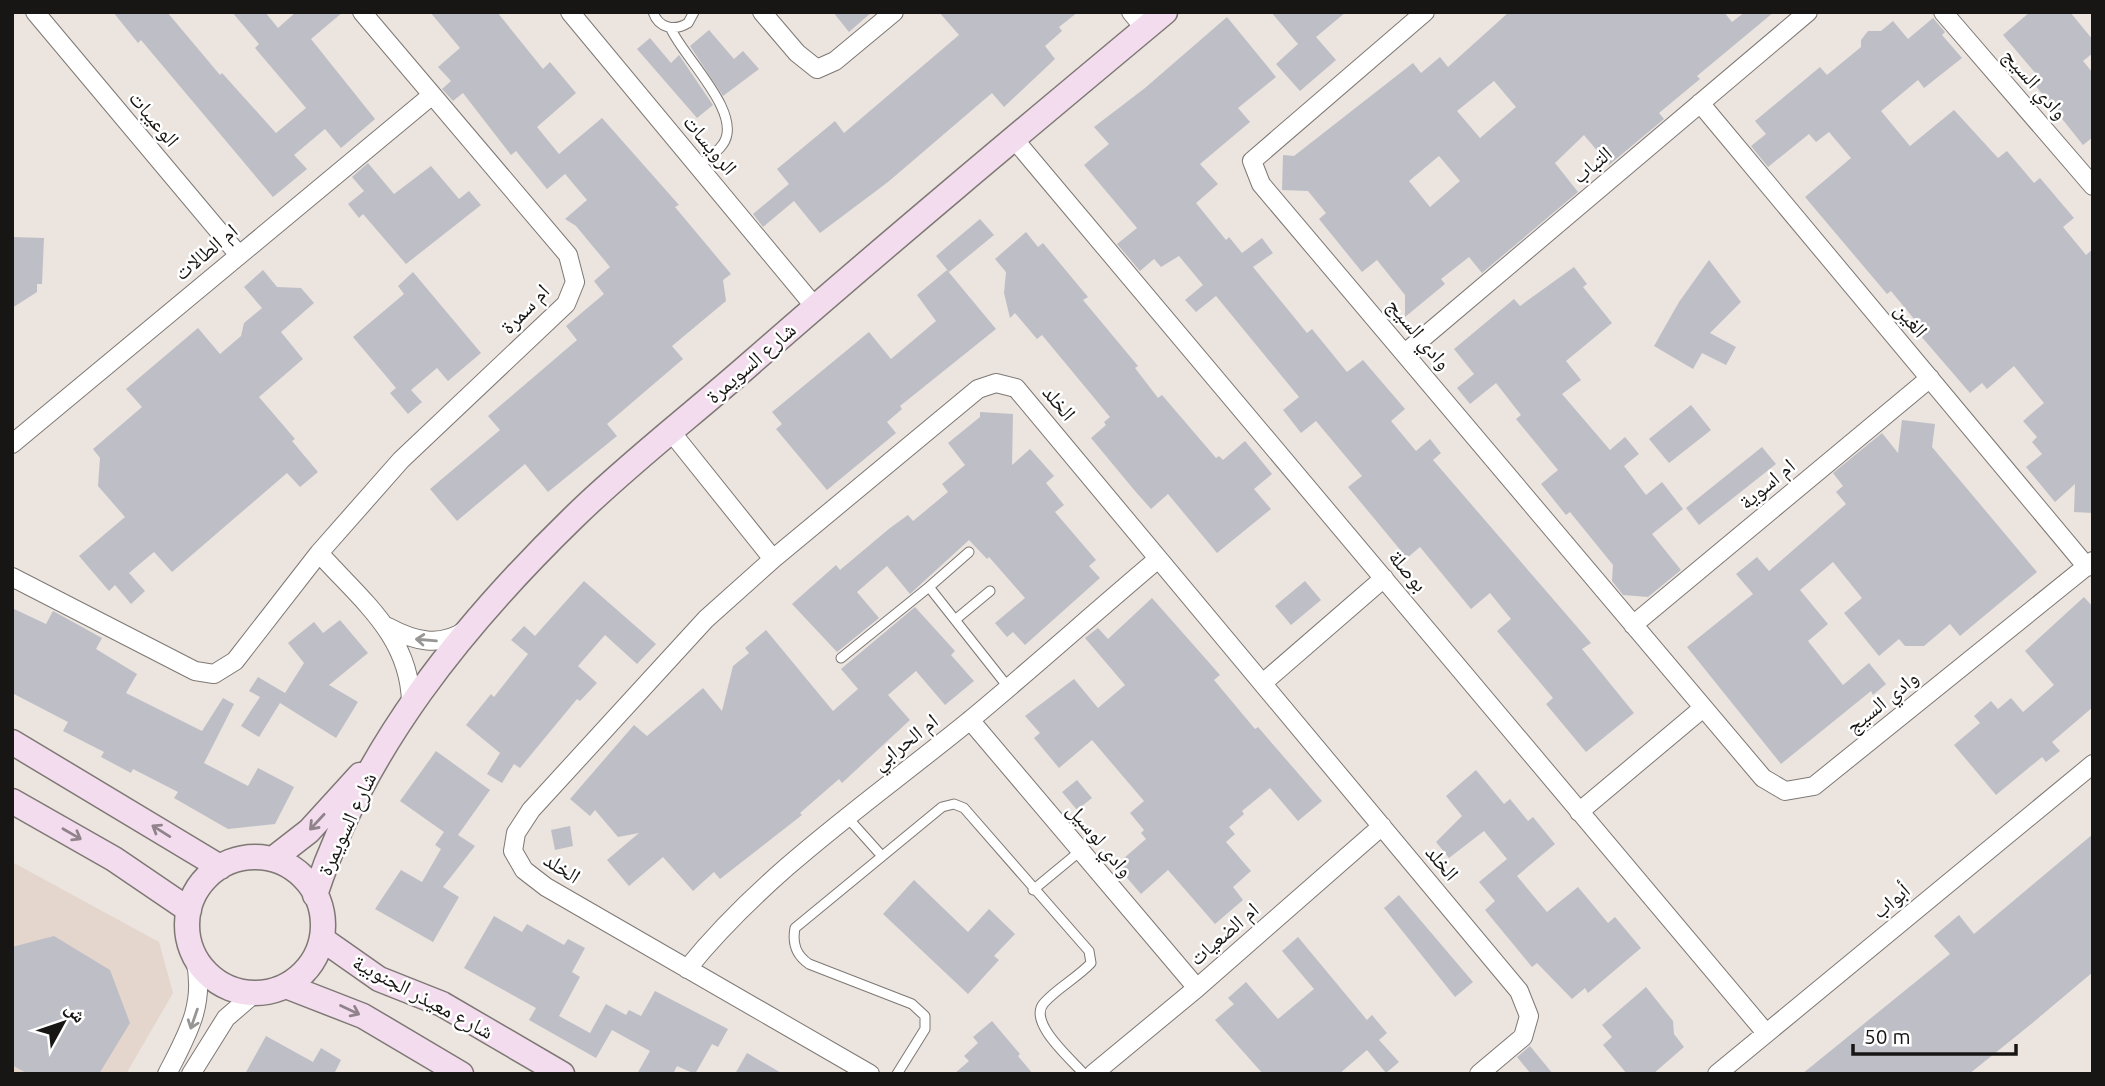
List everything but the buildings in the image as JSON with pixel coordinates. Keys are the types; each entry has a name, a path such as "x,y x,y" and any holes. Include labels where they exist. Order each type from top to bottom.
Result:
{"street":[{"name":"الوعيبات","path":"35,12 238,254"},
{"name":"ام سمرة","path":"12,577 195,671 214,674 235,661 319,553 401,460 566,304 575,282 568,255 362,12"},
{"name":"الرويسات","path":"570,12 815,307"},
{"path":"762,12 797,53 817,69 835,61 894,12"},
{"name":"شارع السويمرة","path":"315,895 334,845 380,753 411,703 469,628 574,517 815,307 1014,139 1138,21 1165,12"},
{"name":"وادي السيج","path":"1425,12 1252,161 1261,184 1763,778 1785,791 1814,786 2090,564"},
{"name":"التباب","path":"1405,353 1808,12"},
{"name":"وادي السيج","path":"1943,12 2093,186"},
{"name":"ام الطالات","path":"12,444 431,96"},
{"name":"الغين","path":"1700,103 2090,564"},
{"name":"بوصلة","path":"1014,139 1766,1033"},
{"name":"ام اسوية","path":"1633,625 1930,378"},
{"name":"الخلد","path":"865,1072 546,887 523,870 513,851 516,833 531,810 706,618 978,389 996,383 1016,388 1264,682 1519,991 1529,1016 1523,1037 1479,1074"},
{"path":"672,433 773,559"},
{"path":"319,553 397,641 407,664 411,703"},
{"name":"ام الحرابي","path":"687,969 739,910 847,817 970,720 1158,559"},
{"path":"1264,682 1384,578"},
{"path":"383,624 406,637 428,642 454,638 469,628"},
{"path":"1579,812 1703,708"},
{"name":"وادي لوسيل","path":"970,720 1079,852 1197,988"},
{"path":"12,742 220,867"},
{"name":"شارع السويمرة","path":"273,859 309,831 380,753"},
{"name":"أبواب","path":"1717,1074 2093,764"},
{"path":"12,801 114,859 189,910"},
{"name":"ام الضعيات","path":"1093,1074 1197,988 1382,826"},
{"path":"167,1074 197,1012 200,994 195,959 187,934 189,910 203,881 220,867 247,858 273,859 301,875 315,895 322,915 322,939 310,966 286,986 255,993 230,988 216,981 195,959"},
{"name":"شارع معيذر الجنوبية","path":"322,939 379,979 442,1004 562,1074"},
{"path":"286,986 363,1016 461,1074"},
{"path":"191,1074 226,1018 255,993"}],"lane":[{"path":"653,12 662,25 671,29 679,47 717,98 729,120 722,146 698,166"},
{"path":"671,29 688,23 694,12"},
{"path":"841,658 969,552"},
{"path":"929,587 1008,687"},
{"path":"955,620 990,591"},
{"path":"897,1074 925,1030 925,1016 912,1004 809,964 799,957 793,939 801,921 942,807 954,804 964,808 1089,951 1091,963 1044,1003 1038,1013 1041,1024 1084,1074"},
{"path":"847,817 881,855"},
{"path":"1033,890 1079,852"}],"shaded area":[{"path":"12,862 159,942 173,993 126,1074 12,1074"}]}
